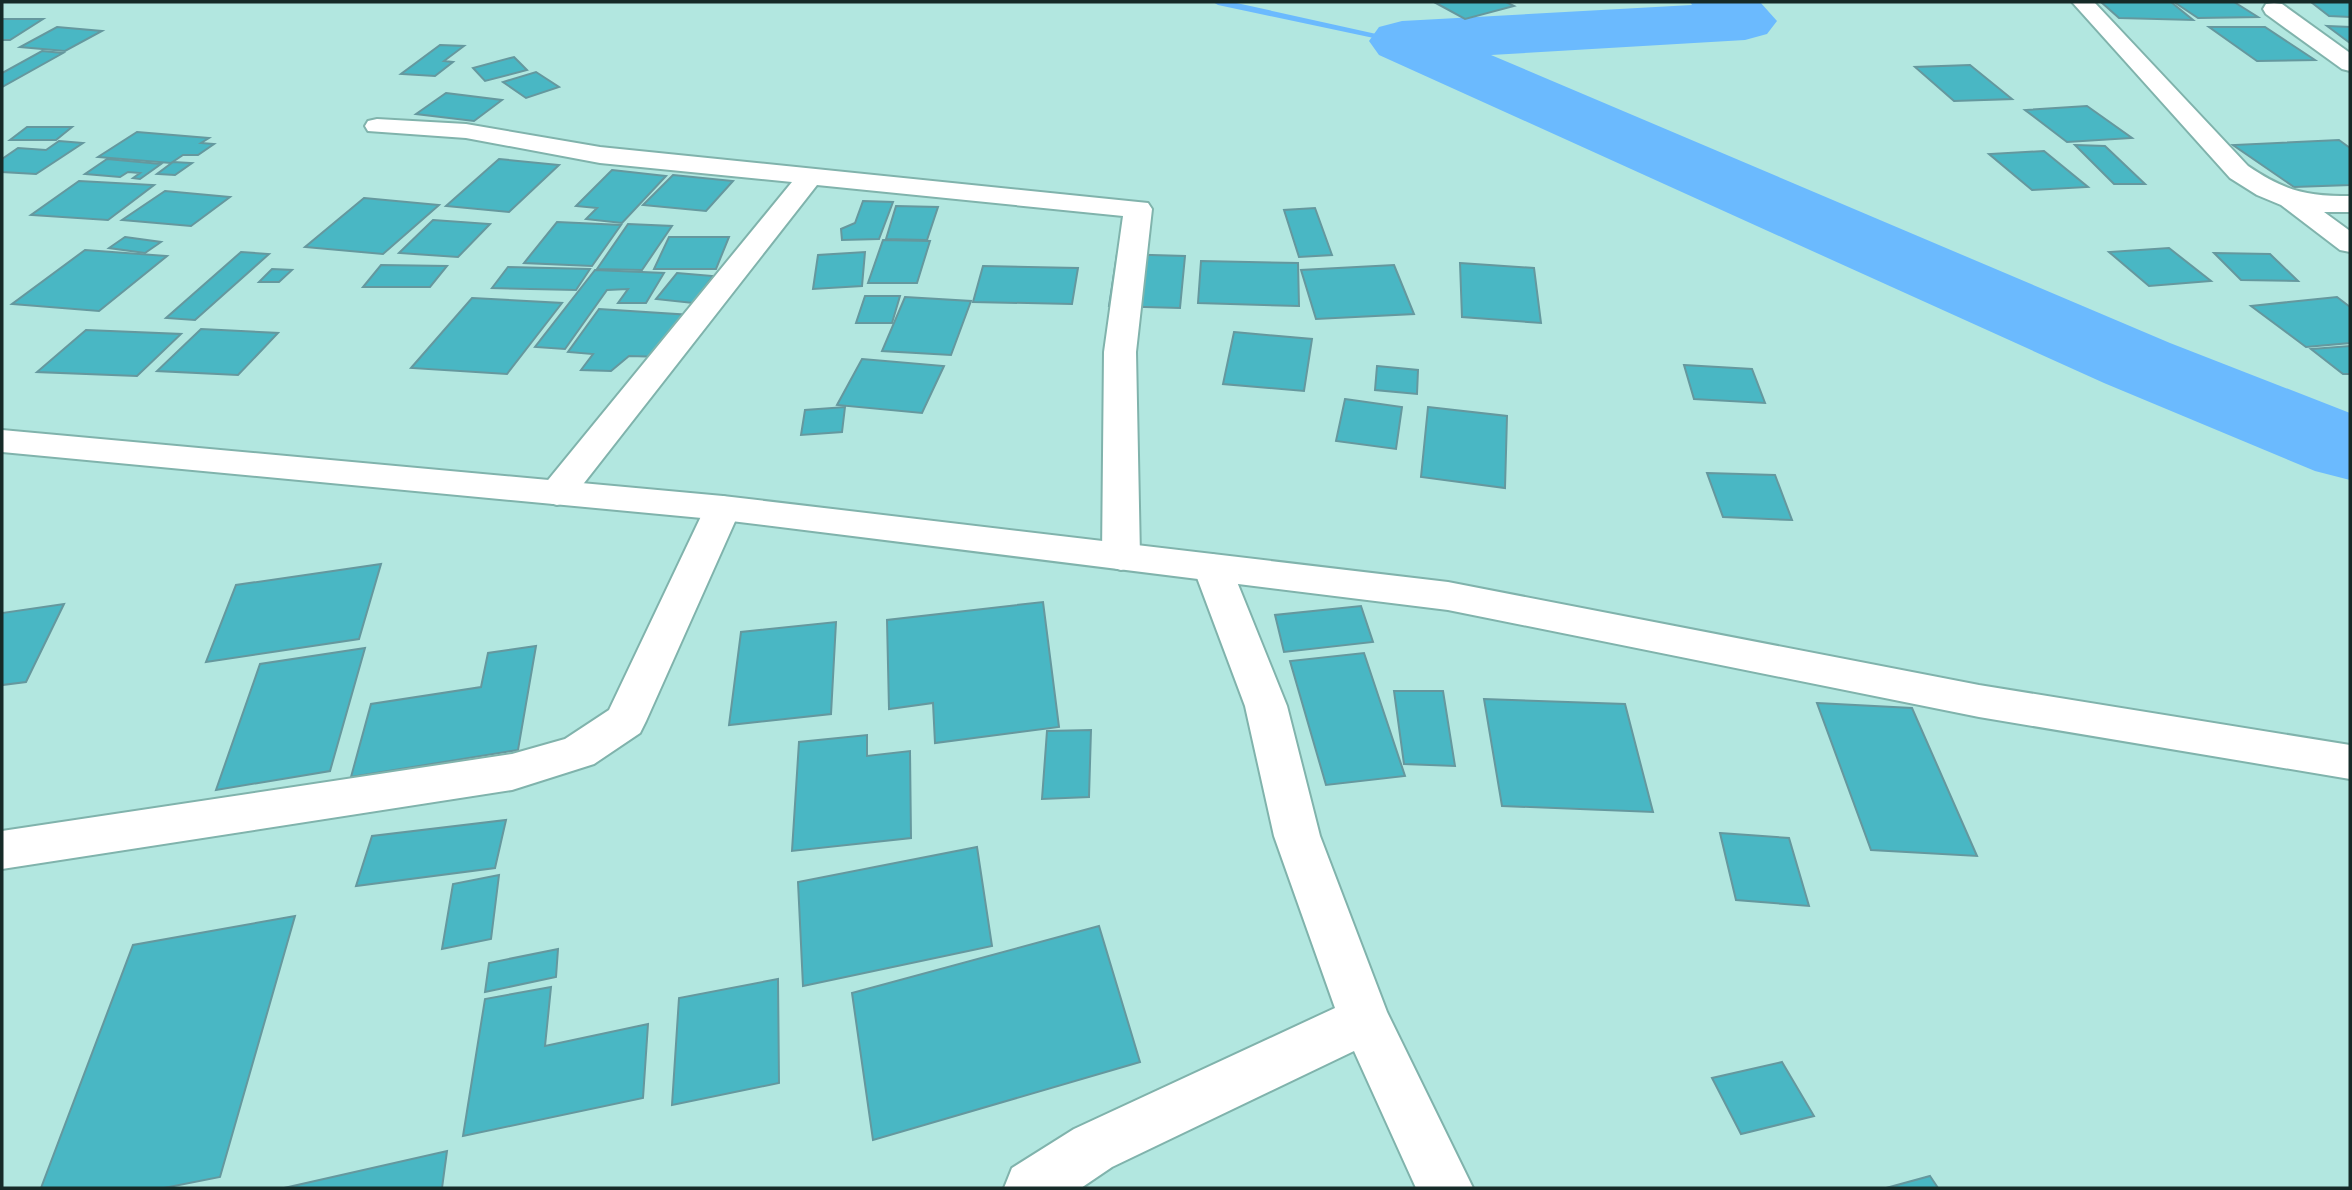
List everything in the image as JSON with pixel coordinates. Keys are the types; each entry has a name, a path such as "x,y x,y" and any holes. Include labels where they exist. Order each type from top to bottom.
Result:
{"street":[{"path":"2082,2 2239,173 2267,192 2292,201 2350,204"},
{"path":"2274,9 2350,64"},
{"path":"377,126 466,131 600,155 809,178 1138,209 1120,352 1121,557"},
{"path":"556,493 809,178"},
{"path":"2292,201 2350,244"},
{"path":"2,441 723,509 1448,596 1979,701 2350,762"},
{"path":"2,850 512,772 579,752 625,721 723,509"},
{"path":"1212,567 1266,706 1297,836 1365,1020 1445,1188"},
{"path":"1032,1188 1093,1148 1365,1020"}],"building":[{"path":"1434,2 1506,2 1514,6 1465,19"},
{"path":"2101,2 2171,2 2193,20 2119,18"},
{"path":"2174,2 2234,2 2258,17 2198,18"},
{"path":"2311,2 2350,2 2350,17 2329,16"},
{"path":"2,19 43,19 10,40 2,40"},
{"path":"2327,26 2350,27 2350,43"},
{"path":"57,27 102,31 65,51 20,47"},
{"path":"2209,27 2265,27 2315,60 2257,61"},
{"path":"440,45 464,46 444,61 453,62 435,76 401,74"},
{"path":"42,51 63,53 2,87 2,73"},
{"path":"514,57 527,70 485,81 473,68"},
{"path":"1970,65 2012,99 1954,101 1915,67"},
{"path":"536,72 559,87 526,98 503,82"},
{"path":"446,93 502,100 474,121 416,114"},
{"path":"2087,106 2132,138 2067,142 2025,110"},
{"path":"27,127 72,127 56,140 10,140"},
{"path":"137,132 209,138 201,143 214,144 198,155 183,155 171,163 98,157"},
{"path":"2339,140 2350,148 2350,185 2294,187 2233,145"},
{"path":"59,141 83,143 36,174 2,172 2,159 18,148 46,150"},
{"path":"2075,145 2105,146 2145,184 2114,184"},
{"path":"2044,151 2088,187 2032,190 1989,154"},
{"path":"107,159 161,164 140,179 133,178 140,173 128,172 120,177 85,174"},
{"path":"499,159 559,165 509,212 446,206"},
{"path":"173,162 192,163 175,175 157,174"},
{"path":"612,170 666,176 622,223 586,219 597,208 576,206"},
{"path":"673,175 733,181 706,211 643,205"},
{"path":"79,181 154,185 108,220 31,215"},
{"path":"165,191 230,197 191,226 122,220"},
{"path":"364,198 439,205 383,254 305,247"},
{"path":"863,201 893,202 879,239 842,240 841,229 855,223"},
{"path":"896,206 938,207 927,240 886,239"},
{"path":"1315,208 1332,255 1299,257 1284,210"},
{"path":"433,220 490,224 458,257 399,253"},
{"path":"557,222 621,225 592,266 524,263"},
{"path":"628,224 672,226 642,270 597,269"},
{"path":"125,237 161,242 145,253 109,248"},
{"path":"669,237 729,237 716,269 654,269"},
{"path":"883,240 930,241 917,283 868,283"},
{"path":"2169,248 2211,281 2149,286 2109,252"},
{"path":"85,250 167,256 99,311 12,304"},
{"path":"241,252 269,254 195,320 166,318"},
{"path":"865,252 862,286 813,289 818,255"},
{"path":"2214,253 2270,254 2298,281 2241,280"},
{"path":"1117,254 1185,256 1180,308 1109,306"},
{"path":"1201,261 1298,263 1299,306 1198,303"},
{"path":"1460,263 1534,268 1541,323 1462,317"},
{"path":"381,265 447,266 430,287 363,287"},
{"path":"1394,265 1414,314 1316,319 1301,270"},
{"path":"983,266 1078,268 1072,304 973,302"},
{"path":"508,267 590,269 576,290 492,288"},
{"path":"272,269 292,270 279,282 259,282"},
{"path":"595,270 664,273 646,303 618,303 628,289 607,290 565,349 535,347"},
{"path":"677,273 713,276 693,303 656,299"},
{"path":"865,296 900,296 892,323 856,323"},
{"path":"905,297 971,301 951,355 882,351"},
{"path":"2337,297 2350,307 2350,343 2306,347 2251,306"},
{"path":"472,298 562,303 507,374 411,368"},
{"path":"599,309 691,315 664,357 629,356 611,371 581,370 593,354 568,352"},
{"path":"201,329 278,333 238,375 157,371"},
{"path":"86,330 181,334 137,376 37,372"},
{"path":"1234,332 1312,339 1304,391 1223,384"},
{"path":"2350,346 2350,374 2343,374 2311,349"},
{"path":"862,359 944,366 922,413 837,405"},
{"path":"1684,365 1752,369 1765,403 1694,399"},
{"path":"1377,366 1418,370 1417,394 1375,390"},
{"path":"1345,399 1402,407 1396,449 1336,441"},
{"path":"845,407 842,432 801,435 805,410"},
{"path":"1428,407 1507,416 1505,488 1421,477"},
{"path":"1707,473 1775,475 1792,520 1723,517"},
{"path":"381,564 359,639 206,662 236,585"},
{"path":"1043,602 1059,727 935,743 933,703 889,709 887,620"},
{"path":"64,604 26,682 2,685 2,613"},
{"path":"1361,606 1373,642 1284,652 1275,615"},
{"path":"836,622 831,714 729,725 741,632"},
{"path":"536,646 518,750 351,777 371,704 481,687 488,653"},
{"path":"365,648 330,771 216,790 260,664"},
{"path":"1364,653 1405,776 1326,785 1290,661"},
{"path":"1394,691 1443,691 1455,766 1404,764"},
{"path":"1484,699 1625,704 1653,812 1502,806"},
{"path":"1817,703 1912,708 1977,856 1871,850"},
{"path":"1091,730 1089,797 1042,799 1047,731"},
{"path":"867,735 867,756 910,751 911,838 792,851 799,742"},
{"path":"506,820 495,868 356,886 372,836"},
{"path":"1720,833 1789,838 1809,906 1736,900"},
{"path":"977,847 992,946 803,986 798,882"},
{"path":"499,875 491,939 442,949 453,884"},
{"path":"295,916 220,1177 164,1188 41,1188 133,945"},
{"path":"1099,926 1140,1062 873,1140 852,993"},
{"path":"558,949 556,977 485,992 489,963"},
{"path":"778,979 779,1083 672,1105 679,998"},
{"path":"551,987 545,1046 648,1024 643,1098 463,1136 485,999"},
{"path":"1782,1062 1814,1116 1741,1134 1712,1078"},
{"path":"447,1151 442,1188 284,1188"},
{"path":"1930,1176 1938,1188 1886,1188"}],"waterway":[{"path":"1218,2 1402,41"},
{"path":"1721,2 1745,21 1402,41 2137,363 2350,449"}]}
